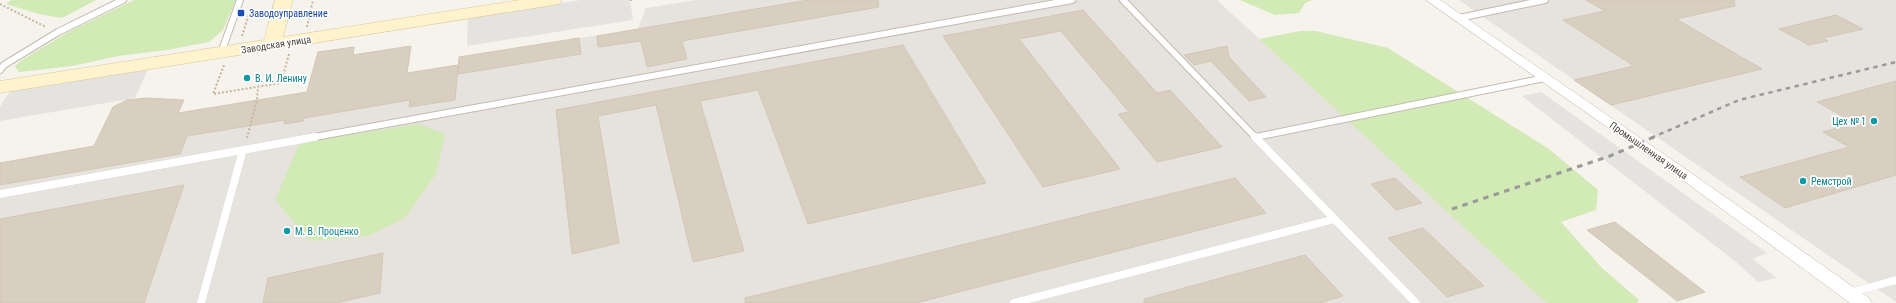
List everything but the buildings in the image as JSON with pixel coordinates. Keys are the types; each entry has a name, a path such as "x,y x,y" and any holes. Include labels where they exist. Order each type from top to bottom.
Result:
{"main road":[{"path":"284,0 289,45"},
{"name":"Заводская улица","path":"0,87 289,45 553,0"}],"street":[{"name":"Промышленная улица","path":"1432,0 1689,178 1863,303"}],"lane":[{"path":"0,70 4,65 58,32 123,0"},
{"path":"228,54 240,0"},
{"path":"0,194 1072,0"},
{"path":"1123,0 1416,303"},
{"path":"1459,18 1545,0"},
{"path":"1256,137 1545,78"},
{"path":"201,303 243,150"},
{"path":"1014,303 1335,219"},
{"path":"1849,293 1896,280"}],"path":[{"path":"251,7 228,54 213,94 281,83 289,45 313,0"},
{"path":"0,4 58,32"},
{"path":"243,150 257,100 258,86"}],"shaded area":[{"path":"581,0 630,0 633,20 467,46 468,17"},
{"path":"695,0 1217,0 1546,303 0,303 0,163 94,146 113,107 127,101 146,98 183,100 179,113 307,92 318,52 354,47 352,59 407,73 459,65 459,57 638,29 646,8"},
{"path":"1459,0 1896,0 1896,302 1574,80"},
{"path":"149,67 135,98 0,121 0,107 11,89"},
{"path":"1541,92 1767,253 1753,259 1777,278 1758,282 1736,262 1522,96"}],"green space":[{"path":"11,0 96,0 62,18 39,14 6,4"},
{"path":"134,0 236,0 223,30 209,42 167,50 118,56 72,66 19,72 15,66 22,60 68,32"},
{"path":"1240,0 1312,0 1305,3 1299,13 1275,15"},
{"path":"1300,31 1316,31 1388,48 1549,149 1598,190 1596,210 1561,222 1602,268 1639,300 1637,303 1546,303 1259,39"},
{"path":"419,124 445,134 436,174 405,218 368,236 310,241 275,200 299,144 321,139"}],"railway":[{"path":"1651,138 1739,100 1896,62"},
{"path":"1452,209 1610,156 1654,137"}],"place":[{"name":"Заводоуправление","path":"241,13"},
{"name":"В. И. Ленину","path":"247,78"},
{"name":"Цех № 1","path":"1874,121"},
{"name":"Ремстрой","path":"1803,181"},
{"name":"М. В. Проценко","path":"287,231"}]}
